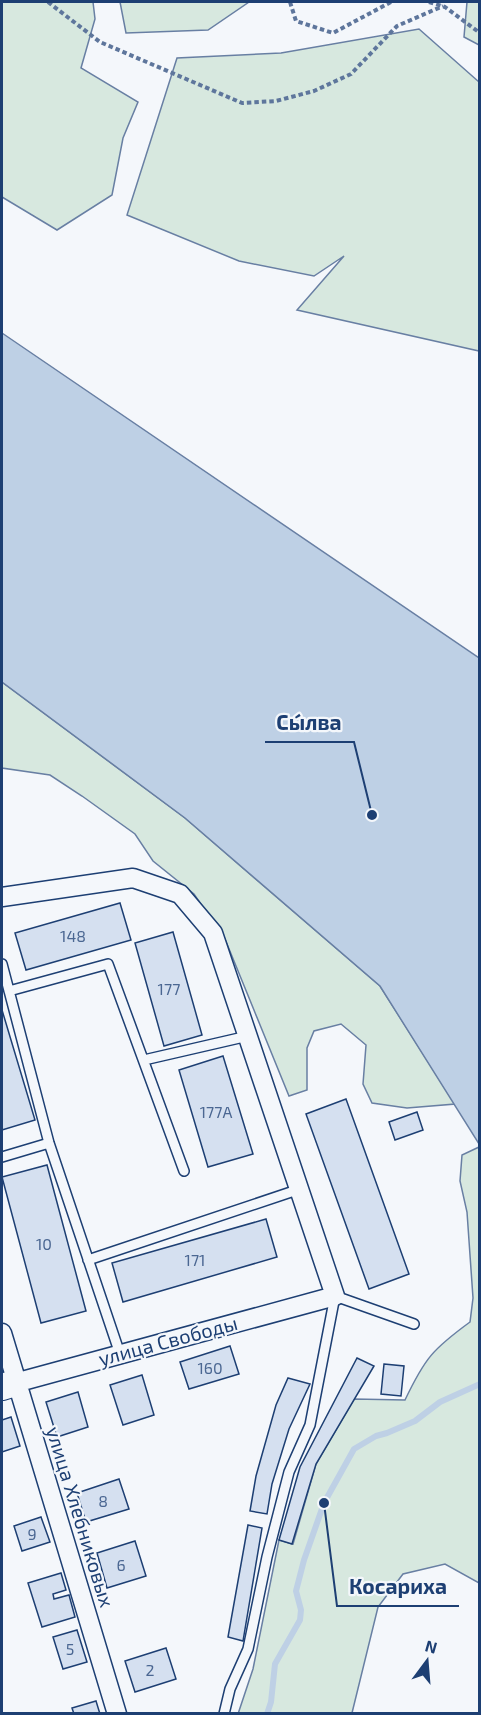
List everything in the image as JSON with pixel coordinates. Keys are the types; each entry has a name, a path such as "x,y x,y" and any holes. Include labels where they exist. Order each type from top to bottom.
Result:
{"street":[{"path":"2,897 133,878 180,894 213,933 335,1296"},
{"name":"улица Свободы","path":"8,1385 335,1296"},
{"name":"улица Хлебниковых","path":"2,1334 8,1385 117,1713"}],"lane":[{"path":"2,964 49,1143 120,1354"},
{"path":"9,991 108,964 184,1171"},
{"path":"144,1060 248,1036"},
{"path":"2,1157 49,1143"},
{"path":"88,1260 300,1189"},
{"path":"224,1713 230,1689 248,1649 267,1557 289,1472 310,1425 335,1296 414,1324"}],"path":[{"path":"48,2 100,42 242,103 276,101 314,91 351,74 397,26 444,5"},
{"path":"290,2 296,21 333,33 391,2"},
{"path":"429,2 444,5 480,33"}],"shaded area":[{"path":"2,2 93,2 95,19 81,68 138,102 123,138 112,195 57,230 2,197"},
{"path":"120,2 249,2 208,30 126,33"},
{"path":"467,2 479,2 479,45 464,37"},
{"path":"419,29 479,82 479,351 297,310 344,256 314,276 239,261 127,215 177,58 281,53"},
{"path":"2,682 185,818 380,986 455,1104 407,1108 372,1103 363,1084 366,1045 341,1024 314,1031 307,1048 307,1090 289,1096 225,939 194,894 153,861 135,834 50,775 2,768"},
{"path":"479,1147 479,1583 445,1564 403,1574 378,1607 352,1713 238,1714 253,1669 279,1540 293,1544 316,1464 354,1399 405,1400 431,1355 470,1322 473,1298 467,1212 460,1181 462,1155"}],"water":[{"path":"2,333 479,658 479,1144 380,986 185,818 2,682"}],"building":[{"path":"120,903 131,940 26,970 15,933"},
{"path":"173,932 202,1035 164,1046 135,943"},
{"path":"2,1010 35,1120 2,1130"},
{"path":"223,1056 253,1154 208,1167 179,1070"},
{"path":"346,1099 409,1274 369,1289 306,1114"},
{"path":"417,1112 423,1130 395,1140 389,1122"},
{"path":"47,1165 86,1311 41,1323 2,1177"},
{"path":"266,1219 277,1257 123,1302 112,1263"},
{"path":"230,1346 239,1374 189,1389 180,1362"},
{"path":"357,1358 374,1366 316,1464 292,1544 279,1540 300,1467"},
{"path":"384,1364 404,1366 401,1396 381,1394"},
{"path":"142,1375 154,1415 123,1425 110,1385"},
{"path":"288,1378 310,1384 289,1429 272,1484 267,1514 250,1511 256,1476 276,1405"},
{"path":"78,1392 88,1427 57,1437 46,1402"},
{"path":"11,1417 20,1446 2,1452 2,1420"},
{"path":"119,1479 129,1509 86,1522 77,1493"},
{"path":"41,1517 50,1542 22,1551 14,1526"},
{"path":"248,1525 262,1528 243,1641 228,1637"},
{"path":"135,1541 146,1576 107,1588 97,1553"},
{"path":"61,1573 66,1590 53,1594 54,1599 69,1595 75,1617 42,1627 28,1583"},
{"path":"77,1630 87,1662 63,1669 53,1637"},
{"path":"166,1648 176,1679 135,1692 125,1661"},
{"path":"96,1701 100,1714 74,1714 72,1708"}],"waterway":[{"path":"267,1714 271,1702 275,1664 300,1620 301,1610 296,1591 304,1560 324,1503 354,1449 376,1436 415,1421 440,1402 480,1384"}],"place":[{"name":"Сы́лва","path":"372,815"},
{"name":"Косариха","path":"324,1503"}]}
